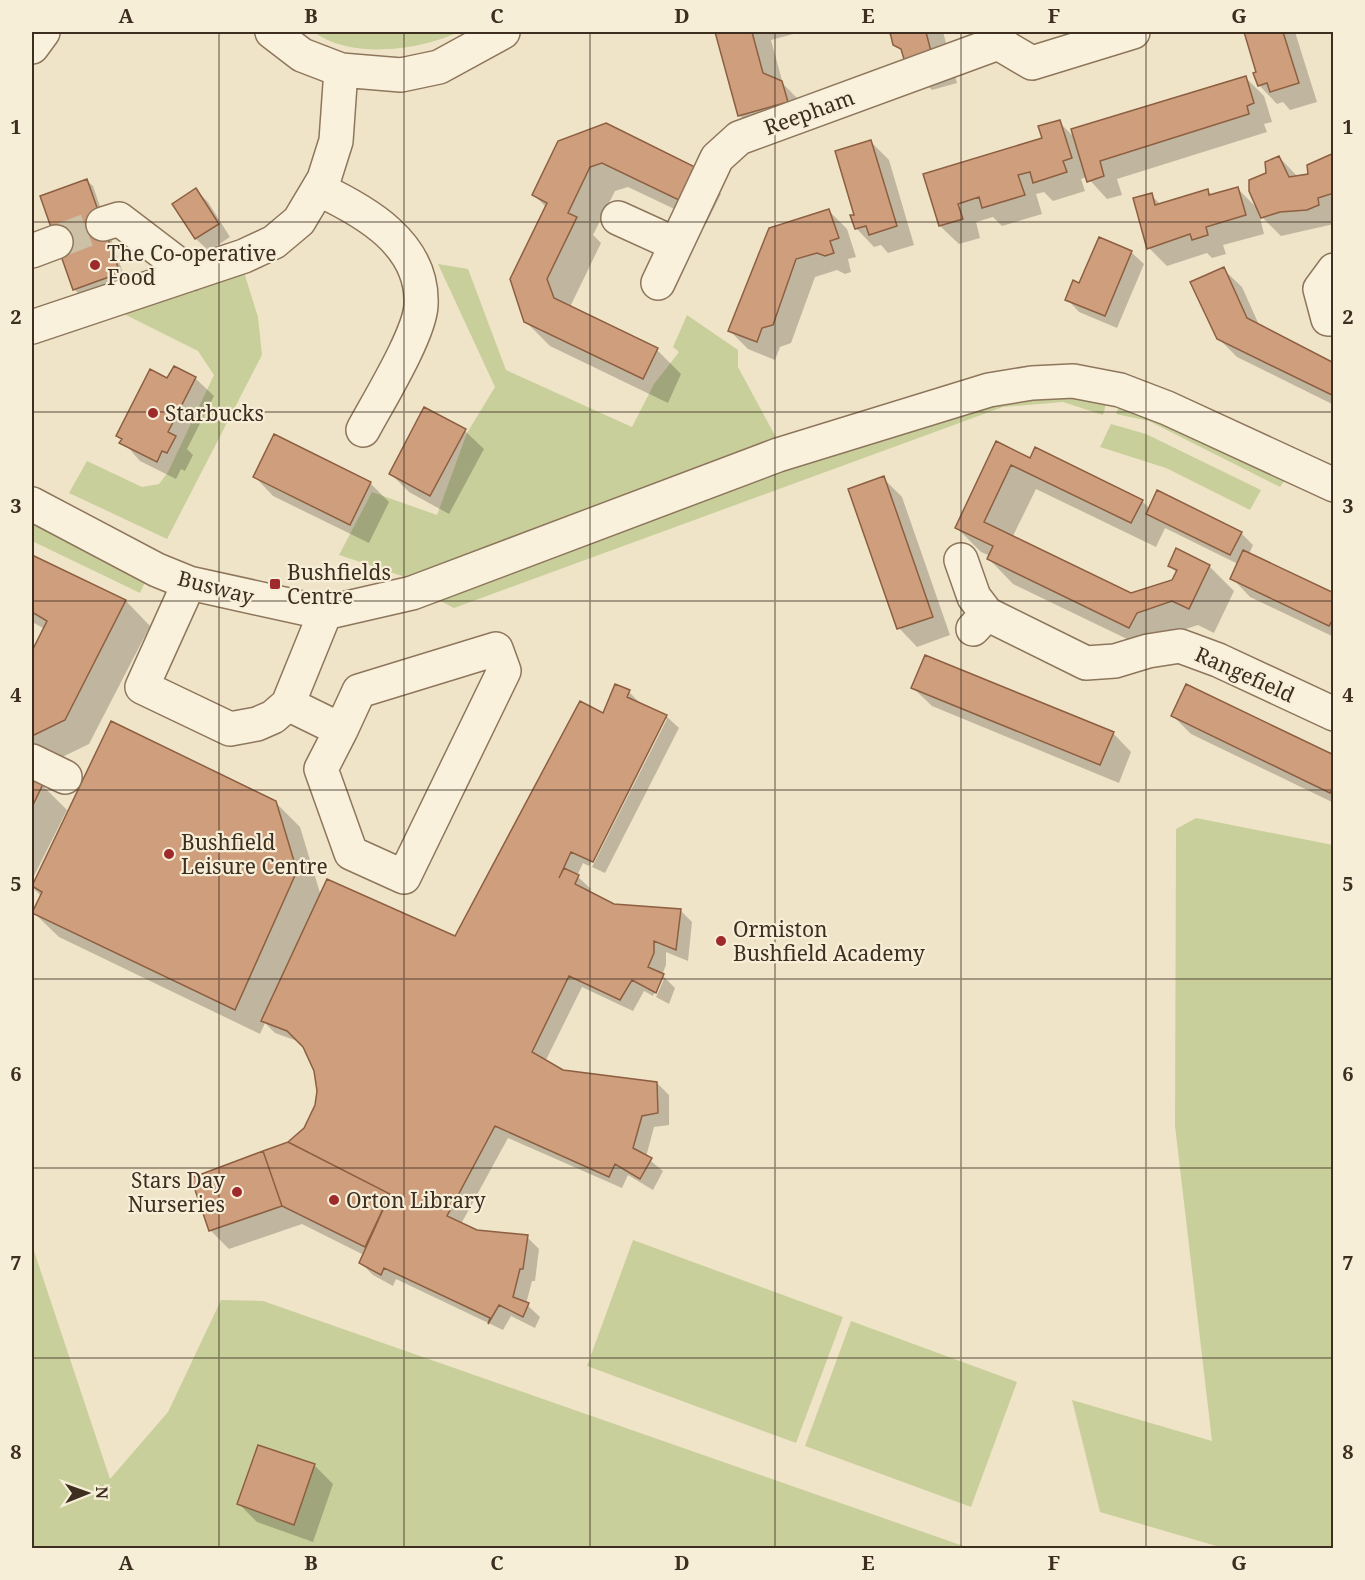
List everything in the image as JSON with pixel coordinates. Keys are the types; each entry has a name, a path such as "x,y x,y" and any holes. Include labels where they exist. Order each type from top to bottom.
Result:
{"street":[{"path":"32,47 43,32"},
{"path":"272,32 302,55 341,70 401,75 438,67 503,32"},
{"name":"Reepham","path":"658,284 717,158 739,138 999,37 1032,63 1133,32"},
{"path":"32,327 244,256 274,242 299,221 318,189 336,141 341,70"},
{"path":"318,189 356,207 393,236 415,268 421,306 409,343 363,430"},
{"path":"618,218 675,244"},
{"path":"103,225 119,219 191,274"},
{"path":"1328,319 1320,289 1334,270"},
{"name":"Busway","path":"32,504 157,570 189,583 325,614 412,592 778,455 989,390 1032,383 1073,381 1120,390 1167,408 1334,485"},
{"name":"Rangefield","path":"961,560 980,622 1086,663 1115,661 1148,651 1180,646 1218,660 1334,714"},
{"path":"189,583 142,687 230,729 257,724 273,717 288,704 325,614"},
{"path":"496,649 504,671 404,877 351,853 321,769 341,730 359,691 496,649"},
{"path":"288,704 341,730"},
{"path":"32,761 65,777"}],"green space":[{"path":"314,32 458,32 424,44 365,49 329,41"},
{"path":"438,264 468,269 506,370 632,427 654,384 679,352 673,347 687,315 738,350 738,367 779,443 417,581 339,555 372,492 437,515 467,433 495,387"},
{"path":"243,269 258,317 262,355 167,539 69,493 87,461 142,487 159,484 168,472 214,375 198,351 124,314"},
{"path":"1021,393 1108,397 1103,415 1063,402 1003,407 454,608 429,595 786,462"},
{"path":"1122,399 1289,475 1280,487 1149,421 1116,414"},
{"path":"1111,424 1146,434 1261,490 1250,510 1166,468 1100,447"},
{"path":"32,521 148,576 140,593 32,541"},
{"path":"1196,818 1333,845 1333,1548 1223,1548 1100,1512 1072,1400 1212,1441 1175,1126 1176,829"},
{"path":"633,1240 843,1317 796,1443 587,1366"},
{"path":"32,1245 110,1479 168,1412 221,1300 263,1301 969,1548 32,1548"},
{"path":"851,1321 1017,1382 971,1507 805,1446"}],"building":[{"path":"715,32 752,32 763,73 782,81 788,102 738,116"},
{"path":"890,32 926,32 933,59 906,66 901,49 893,45"},
{"path":"1244,32 1283,32 1299,83 1270,92 1267,83 1258,86"},
{"path":"1246,76 1254,103 1247,106 1249,114 1100,161 1104,176 1087,182 1071,129"},
{"path":"1060,120 1072,158 1063,161 1067,172 1033,183 1030,172 1018,175 1025,195 982,208 979,197 958,204 963,219 939,226 923,174 1042,138 1038,126"},
{"path":"606,123 697,168 681,201 602,163 590,167 568,213 577,217 547,279 554,298 658,348 643,379 524,322 510,279 547,203 532,195 558,141"},
{"path":"871,140 897,226 869,235 866,226 855,229 850,215 854,215 835,151"},
{"path":"1334,153 1334,193 1318,198 1319,205 1307,210 1280,212 1261,218 1249,191 1249,180 1266,173 1265,162 1279,156 1289,177 1308,174 1307,165"},
{"path":"87,179 120,273 73,290 40,196"},
{"path":"1238,187 1246,215 1206,227 1208,235 1192,240 1190,234 1147,249 1133,198 1152,193 1155,205 1208,189 1209,195"},
{"path":"196,188 219,224 195,239 172,204"},
{"path":"829,209 839,238 830,241 834,253 825,256 817,253 796,259 773,325 762,328 757,342 728,331 769,228"},
{"path":"1099,237 1132,251 1105,316 1065,300 1073,280 1079,283"},
{"path":"1224,267 1247,318 1334,363 1334,396 1217,339 1190,282"},
{"name":"Starbucks","path":"174,366 196,377 168,432 176,436 167,453 162,451 157,462 119,443 122,439 116,436 150,369 167,378"},
{"path":"424,407 466,429 430,496 389,474"},
{"path":"274,434 371,482 350,525 253,477"},
{"path":"996,441 1030,458 1035,447 1143,500 1131,523 1011,465 984,522 1131,593 1172,580 1177,570 1168,566 1176,548 1210,565 1189,609 1172,601 1137,613 1129,628 987,559 993,546 955,528"},
{"path":"884,476 933,617 897,629 848,489"},
{"path":"1157,490 1242,532 1230,555 1146,514"},
{"path":"1243,550 1334,593 1334,617 1329,626 1230,579"},
{"path":"32,555 126,600 65,720 32,736 32,651 47,621 32,612"},
{"path":"925,655 1114,732 1100,765 911,688"},
{"name":"Ormiston Bushfield Academy","path":"615,684 630,690 627,697 667,715 593,862 571,852 559,878 564,868 579,875 575,884 614,904 681,909 676,950 654,941 654,953 648,967 664,974 656,993 632,980 620,1000 569,976 532,1052 563,1070 657,1082 658,1113 642,1116 633,1148 652,1158 640,1179 615,1164 609,1177 495,1126 447,1216 477,1230 528,1235 523,1269 520,1269 513,1297 529,1303 523,1317 499,1305 488,1324 490,1318 469,1308 384,1268 381,1275 359,1263 390,1194 288,1142 304,1128 315,1105 317,1091 314,1071 303,1047 287,1031 261,1021 327,879 455,936 580,701 603,713"},
{"path":"1186,684 1334,755 1334,786 1330,793 1171,716"},
{"name":"Bushfield Leisure Centre","path":"111,721 276,801 297,871 235,1010 32,913 42,892 32,886"},
{"path":"32,779 43,784 32,807"},
{"name":"Orton Library","path":"288,1142 390,1194 365,1247 282,1206 263,1151"},
{"name":"Stars Day Nurseries","path":"263,1151 282,1206 209,1231 191,1178"},
{"path":"258,1445 315,1464 294,1525 237,1504"}],"tunnel":[{"path":"56,242 103,224"}],"place":[{"name":"The Co-operative Food","path":"95,265"},
{"name":"Starbucks","path":"153,413"},
{"name":"Bushfields Centre","path":"275,584"},
{"name":"Bushfield Leisure Centre","path":"169,854"},
{"name":"Ormiston Bushfield Academy","path":"721,941"},
{"name":"Stars Day Nurseries","path":"237,1192"},
{"name":"Orton Library","path":"334,1200"}]}
